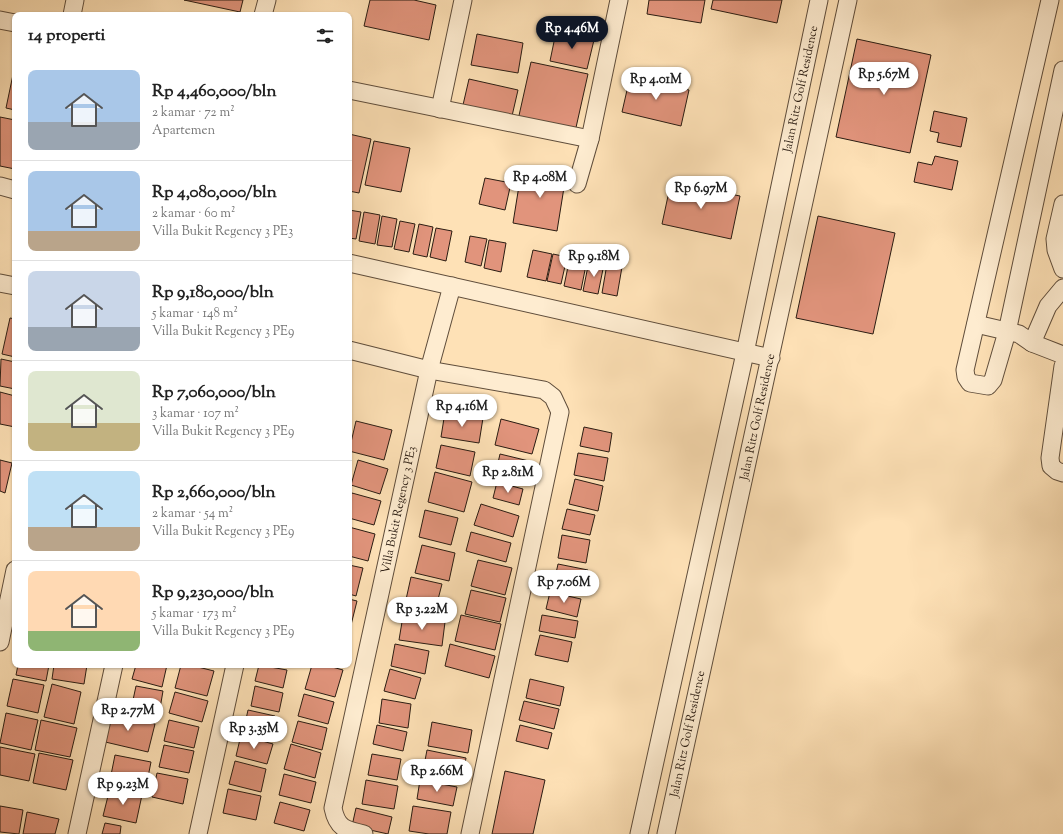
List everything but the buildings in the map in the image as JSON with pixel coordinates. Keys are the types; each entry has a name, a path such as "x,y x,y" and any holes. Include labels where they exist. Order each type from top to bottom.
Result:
{"street":[{"path":"73,12 75,0"},
{"path":"265,12 267,0"},
{"path":"440,108 463,0"},
{"path":"577,184 590,139 619,0"},
{"name":"Jalan Ritz Golf Residence","path":"639,834 745,353 819,0"},
{"name":"Jalan Ritz Golf Residence","path":"666,834 848,0"},
{"path":"1050,0 966,370 966,377 970,383 988,386 991,384 1007,332 1063,70"},
{"path":"0,20 12,23"},
{"path":"352,91 590,139"},
{"path":"0,186 12,189"},
{"path":"1063,204 1055,239 1056,250 1063,269"},
{"path":"352,264 771,358"},
{"path":"0,283 12,285"},
{"name":"Villa Bukit Regency 3 PE3","path":"364,834 346,830 335,820 333,808 429,370 452,286"},
{"path":"1032,343 1048,306 1063,288"},
{"path":"976,324 1019,334 1032,343 1063,355"},
{"path":"352,351 429,370 544,390 553,397 560,412 470,834"},
{"path":"1063,366 1050,458 1051,466 1057,471 1063,472"},
{"path":"0,642 12,584"},
{"path":"77,834 113,668"},
{"path":"198,834 234,668"}]}
